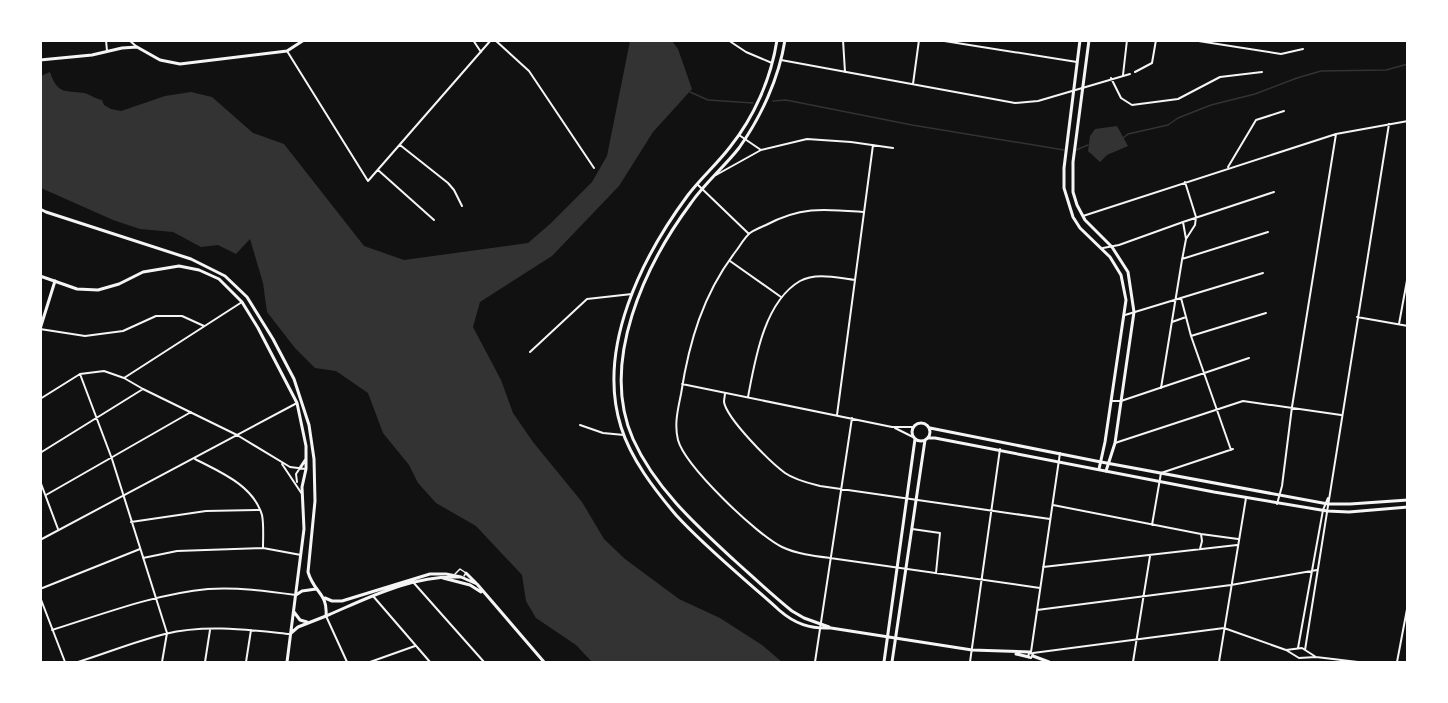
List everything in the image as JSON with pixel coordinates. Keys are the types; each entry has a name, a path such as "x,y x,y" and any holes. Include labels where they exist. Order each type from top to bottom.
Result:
{"street":[{"path":"106,40 107,51"},
{"path":"129,40 160,60 180,64 287,51 304,40"},
{"path":"295,40 299,44"},
{"path":"473,40 481,52"},
{"path":"287,51 368,181 493,40 529,71 594,168"},
{"path":"728,40 746,52 772,63"},
{"path":"777,40 766,83 739,135 697,184 658,238 632,294 622,326 614,369 615,402 624,435 633,454 658,492 683,521 789,618 802,625 972,650 1012,652 1031,655 1049,663"},
{"path":"785,40 781,60 764,105 745,138 702,188 664,242 643,286 627,336 621,370 622,402 632,438 664,488 682,510 780,601 804,618 821,626"},
{"path":"843,40 846,72"},
{"path":"912,84 919,40"},
{"path":"938,40 1077,62"},
{"path":"1080,40 1063,180 1068,203 1080,228 1102,248 1121,275 1126,300 1106,442 1099,470"},
{"path":"1089,40 1072,184 1082,216 1112,247 1128,272 1134,312 1115,443 1106,471"},
{"path":"1123,75 1127,40"},
{"path":"1135,72 1152,63 1156,40"},
{"path":"1192,40 1281,54 1303,49"},
{"path":"1237,47 1238,40"},
{"path":"40,60 137,47"},
{"path":"781,60 1015,103 1038,101 1130,74"},
{"path":"1111,78 1120,98 1132,105 1178,99 1220,77 1262,72"},
{"path":"1228,167 1256,120 1284,111"},
{"path":"1082,216 1336,134 1407,121"},
{"path":"1302,663 1326,503 1389,124"},
{"path":"1277,504 1336,134"},
{"path":"739,135 760,150"},
{"path":"713,176 760,150 807,139 893,148"},
{"path":"400,145 448,183 462,206"},
{"path":"837,415 873,145"},
{"path":"378,170 434,220"},
{"path":"1161,388 1186,239 1195,225 1196,217 1185,182"},
{"path":"697,184 749,234"},
{"path":"1102,248 1112,247 1274,192"},
{"path":"1068,203 1076,201"},
{"path":"40,209 191,259 225,276 248,297 273,339 303,401 313,444 315,477 308,572 316,589 325,598 342,601 430,574 454,575 477,584"},
{"path":"863,212 808,209 778,218 749,234 729,260 706,297 691,339 676,425 678,442 690,462 709,483 767,538 798,553 1040,588"},
{"path":"1182,222 1186,239"},
{"path":"1182,260 1268,232"},
{"path":"658,238 664,242"},
{"path":"729,260 782,297"},
{"path":"40,276 77,289 98,290 119,284 143,272 179,266 199,270 219,279 242,302 297,403 307,458 303,496 304,529 287,663"},
{"path":"1125,315 1263,273"},
{"path":"1399,324 1407,275"},
{"path":"748,397 757,348 768,321 782,297 800,281 821,276 855,280"},
{"path":"55,281 40,329 85,336 123,331 156,316 182,316 204,326"},
{"path":"636,284 643,286"},
{"path":"530,352 588,299 632,294 639,296"},
{"path":"1161,473 1232,450 1191,336 1181,298"},
{"path":"124,378 242,302"},
{"path":"1191,336 1266,313"},
{"path":"1171,322 1186,317"},
{"path":"1357,317 1407,326"},
{"path":"1112,401 1121,401 1249,358"},
{"path":"40,399 80,374 104,371 124,378 142,390 237,435 290,467 306,469 315,477"},
{"path":"80,374 112,459 167,633 162,663"},
{"path":"682,384 892,427 913,427"},
{"path":"40,453 142,390"},
{"path":"725,393 724,402 729,413 764,455 787,474 803,482 1050,519"},
{"path":"1106,442 1115,443 1243,401 1341,415"},
{"path":"615,402 622,402"},
{"path":"40,540 297,403"},
{"path":"46,495 191,412"},
{"path":"815,663 852,418"},
{"path":"884,663 908,498 914,438 911,432 917,423 923,422 930,428 1109,464 1280,496 1326,503 1358,504 1407,500"},
{"path":"580,425 603,433 624,435"},
{"path":"892,427 914,438 935,438 1000,449 1277,504 1325,511 1407,507"},
{"path":"892,663 915,499 930,428"},
{"path":"970,663 1000,449"},
{"path":"1029,663 1060,453"},
{"path":"195,458 231,478 250,492 262,516 263,548"},
{"path":"297,485 296,474 307,458"},
{"path":"280,462 303,496"},
{"path":"1152,525 1161,473"},
{"path":"40,482 59,531"},
{"path":"658,492 664,488"},
{"path":"1219,663 1246,498"},
{"path":"1369,503 1369,510"},
{"path":"1358,504 1359,511"},
{"path":"1053,505 1238,539"},
{"path":"131,522 206,511 259,510"},
{"path":"1296,663 1311,571 1325,511"},
{"path":"911,529 940,533 936,573"},
{"path":"1200,549 1201,534"},
{"path":"1043,567 1237,545"},
{"path":"143,558 177,551 263,548 301,555"},
{"path":"40,589 140,549"},
{"path":"1133,663 1150,556"},
{"path":"729,564 734,559"},
{"path":"1037,610 1231,585 1317,570"},
{"path":"466,573 544,663"},
{"path":"413,582 430,574"},
{"path":"78,663 167,633 210,629 290,634 298,627 413,582 441,577 461,577"},
{"path":"441,577 470,585 485,595"},
{"path":"413,582 484,663"},
{"path":"52,630 156,598 209,590 256,590 296,595 302,591 316,589"},
{"path":"362,595 373,597 430,663"},
{"path":"40,597 64,663"},
{"path":"325,598 326,616 347,663"},
{"path":"1397,663 1407,604"},
{"path":"294,610 300,620 309,623"},
{"path":"802,625 804,618"},
{"path":"1031,655 1224,628 1286,650 1296,656 1358,663"},
{"path":"205,663 210,629"},
{"path":"246,663 250,630"},
{"path":"370,663 415,646"},
{"path":"1286,650 1298,649 1316,657"},
{"path":"379,659 382,663"}],"lane":[{"path":"454,575 460,569 466,573 461,577"}],"shaded area":[{"path":"630,41 672,41 678,49 692,89 653,132 619,186 552,256 480,302 473,327 501,380 513,413 533,442 582,502 604,539 625,559 679,599 720,618 762,645 782,662 592,662 576,645 536,618 526,601 522,575 476,526 436,503 418,483 409,465 383,433 368,393 336,371 315,368 295,348 267,312 263,283 250,239 236,254 218,245 201,247 173,232 140,229 113,220 41,188 41,76 50,72 59,88 87,94 102,100 104,105 111,109 121,111 165,96 191,92 212,97 253,133 284,144 364,246 404,260 528,243 592,182 607,156"},
{"path":"1117,126 1128,146 1107,155 1100,162 1088,151 1090,136 1095,129"}],"waterway":[{"path":"1122,139 1128,134 1168,125 1178,118 1211,105 1255,94 1321,71 1386,70 1408,64"},
{"path":"690,92 708,100 753,103"},
{"path":"773,101 786,100 912,125 1064,150"},
{"path":"1076,150 1088,145"}]}
